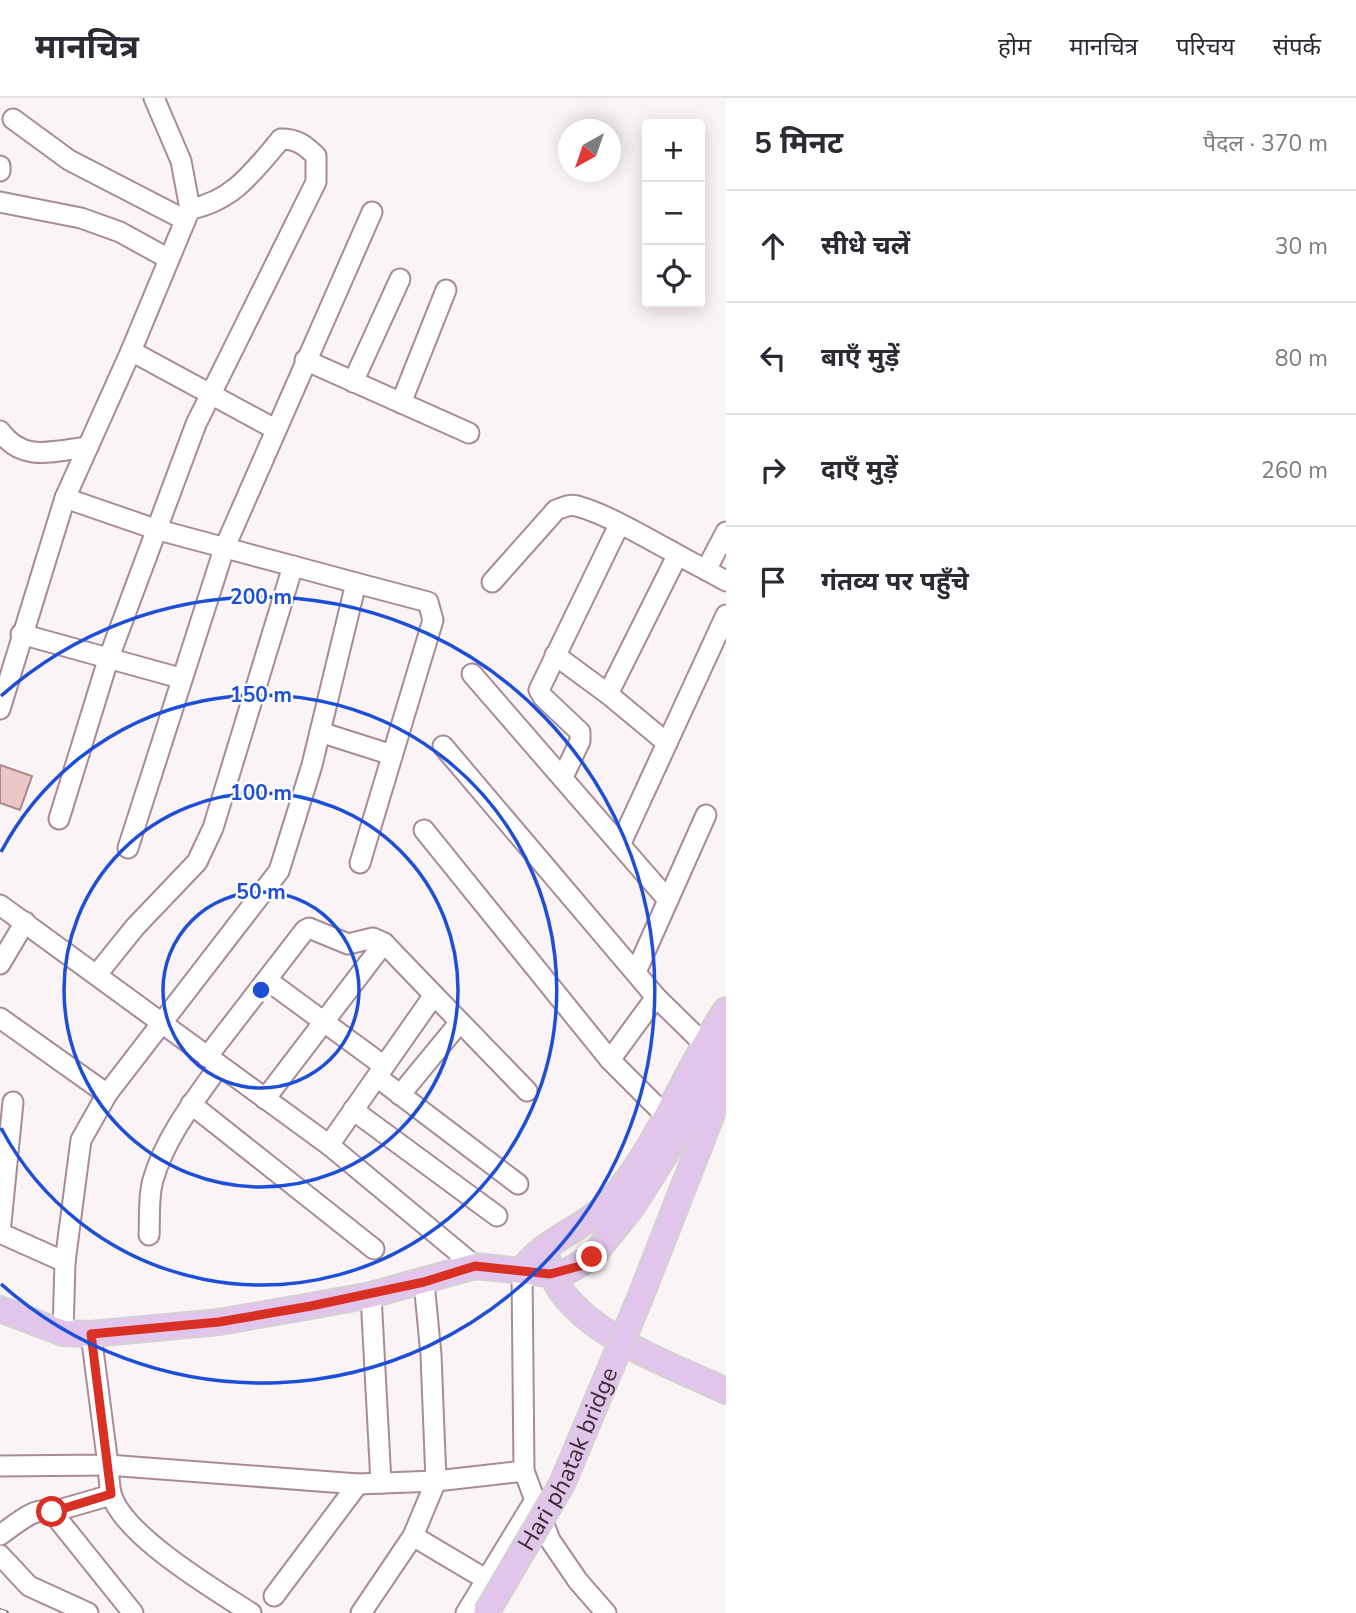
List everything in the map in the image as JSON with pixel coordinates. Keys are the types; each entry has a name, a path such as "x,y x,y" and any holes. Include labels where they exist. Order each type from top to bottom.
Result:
{"main road":[{"path":"0,1309 63,1333 91,1334 219,1322 371,1295 475,1266 550,1274 580,1266 610,1237 665,1155 716,1044 726,1010"},
{"path":"522,1270 531,1257 598,1215 631,1176 666,1116 716,1044"},
{"name":"Hari phatak bridge","path":"486,1613 562,1483 640,1298 726,1078"},
{"path":"545,1247 550,1274 567,1299 611,1336 726,1391"}],"street":[{"path":"0,709 65,498 131,351 188,214 181,162 154,98"},
{"path":"13,119 69,160 188,214 213,204 241,184 281,139 293,139 316,156 316,182 210,396 155,529 146,562 108,660 59,819"},
{"path":"0,202 81,218 120,232 169,259"},
{"path":"128,848 180,678 224,549 372,212"},
{"path":"353,382 400,279"},
{"path":"401,403 446,290"},
{"path":"131,351 275,429"},
{"path":"305,360 469,433"},
{"path":"0,431 12,447 33,453 88,447"},
{"path":"65,498 224,549 428,602 432,608 433,620 360,863"},
{"path":"492,582 556,510 568,505 579,507 619,526 726,581"},
{"path":"563,777 580,741 580,732 540,693 555,655 619,526"},
{"path":"706,570 726,532"},
{"path":"608,694 677,556"},
{"path":"97,973 135,926 197,862 213,828 293,566"},
{"path":"63,1333 65,1262 78,1149 91,1119 107,1094 221,951 279,871 320,733 356,583"},
{"path":"621,843 667,743 720,643 726,615"},
{"path":"21,634 180,678"},
{"path":"555,655 667,743"},
{"path":"471,674 668,900"},
{"path":"320,733 392,755"},
{"path":"443,746 656,997 716,1044"},
{"path":"636,972 706,815"},
{"path":"424,830 610,1060 666,1116"},
{"path":"0,905 163,1021 213,1061 329,1145 475,1266"},
{"path":"0,964 26,922"},
{"path":"149,1235 152,1182 163,1153 213,1061 267,980 309,928 348,944 373,938 384,943 527,1091"},
{"path":"265,1099 384,943"},
{"path":"267,980 323,1021 380,1072 400,1095 518,1184"},
{"path":"329,1145 434,995"},
{"path":"610,1060 656,997"},
{"path":"0,1017 107,1094"},
{"path":"400,1095 460,1022"},
{"path":"13,1102 5,1123 0,1233 65,1262"},
{"path":"191,1104 374,1249"},
{"path":"354,1110 497,1216"},
{"path":"522,1270 524,1471 550,1540 578,1581 606,1613"},
{"path":"361,1613 413,1536 436,1481 431,1355 424,1282"},
{"path":"371,1295 381,1483"},
{"path":"91,1334 111,1494 138,1531 187,1571 251,1613"},
{"path":"0,1466 108,1465 358,1483 436,1481 524,1471"},
{"path":"274,1597 358,1483"},
{"path":"52,1512 111,1494"},
{"path":"466,1613 535,1500"},
{"path":"0,1535 32,1513 47,1510 52,1512 133,1613"},
{"path":"413,1536 487,1580"},
{"path":"0,1555 29,1586 88,1613"}],"building":[{"path":"0,765 32,776 20,810 0,803"}],"railway":[{"path":"0,1611 6,1613"}],"route":[{"path":"52,1512 111,1494 91,1334 219,1322 311,1306 371,1295 475,1266 550,1274 568,1271 592,1257"}]}
